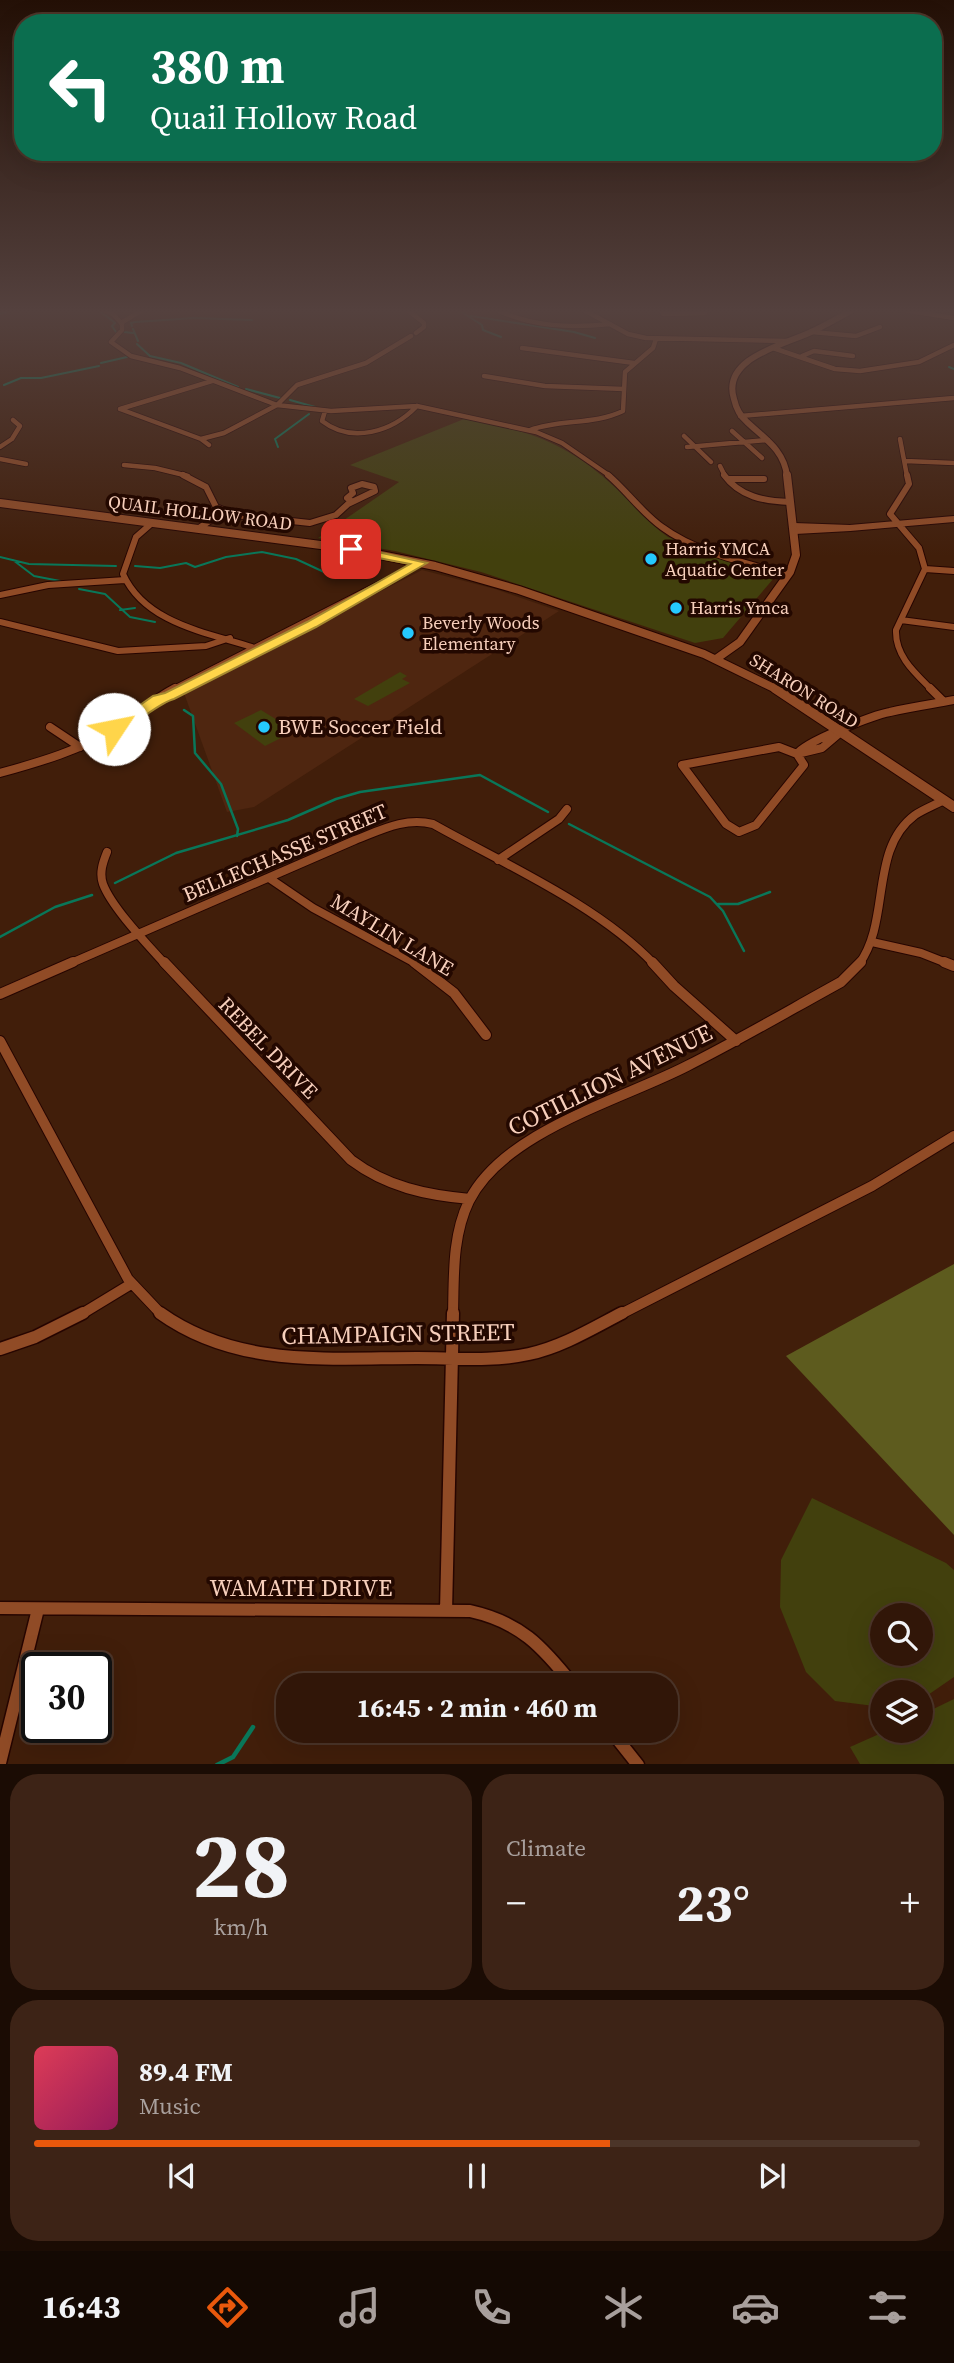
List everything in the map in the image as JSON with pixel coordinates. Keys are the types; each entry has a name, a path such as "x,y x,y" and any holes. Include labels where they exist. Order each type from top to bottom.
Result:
{"main road":[{"path":"733,391 740,416"},
{"name":"SHARON ROAD","path":"740,416 768,440 784,459 796,555 788,575 740,642 716,659 782,692 954,807"},
{"name":"QUAIL HOLLOW ROAD","path":"0,503 324,545 421,563 519,590 716,659"}],"street":[{"path":"178,391 120,409 201,439 209,445"},
{"path":"240,391 277,405 325,411 416,406 530,430 562,443 594,463 674,536 718,554 788,575"},
{"path":"201,439 224,433 277,405 291,391"},
{"path":"530,430 554,422 619,414 625,408 624,391"},
{"path":"740,416 954,398"},
{"path":"325,411 322,421 325,425 340,431 362,433 391,427 416,406"},
{"path":"0,447 18,432 20,426 13,420"},
{"path":"732,431 762,458"},
{"path":"358,440 362,433"},
{"path":"684,436 711,462"},
{"path":"900,439 909,484 890,514 919,548 925,569 895,634 896,646 943,701"},
{"path":"687,447 768,440"},
{"path":"0,459 26,464"},
{"path":"905,461 954,463"},
{"path":"124,465 153,468 197,481 208,489 214,505 223,512 310,523 336,515 352,502 375,491 374,487 362,483 355,485 351,488 353,493 347,498 352,502"},
{"path":"720,466 728,479 753,500 790,502"},
{"path":"728,479 764,479"},
{"path":"198,528 223,512"},
{"path":"794,528 850,528 954,519"},
{"path":"152,523 149,532 137,540 123,574 125,580 148,608 160,617 252,647"},
{"path":"0,773 44,761 80,747 114,729 158,699 252,647 421,563"},
{"path":"158,699 169,696 312,624 421,563"},
{"path":"925,569 954,571"},
{"path":"0,595 48,585 125,580"},
{"path":"901,620 954,627"},
{"path":"0,622 118,651 206,646 230,638"},
{"path":"797,754 804,765 756,825 739,832 726,824 682,765 693,760 708,760 779,747 806,755 837,738 842,731 887,712 954,700"},
{"path":"50,727 80,747"},
{"name":"COTILLION AVENUE","path":"446,1611 455,1251 458,1230 470,1199 494,1167 528,1140 663,1079 841,982 861,962 872,942 892,842 914,816 944,800"},
{"path":"498,860 559,819 567,809"},
{"name":"BELLECHASSE STREET","path":"0,995 355,840 411,821 433,824 596,914 618,930 679,992 736,1041"},
{"name":"REBEL DRIVE","path":"107,852 101,866 103,884 138,935 358,1166 404,1190 437,1197 470,1199"},
{"name":"MAYLIN LANE","path":"269,878 295,898 430,973 464,1004 486,1035"},
{"path":"872,942 921,953 954,966"},
{"name":"CHAMPAIGN STREET","path":"0,1041 131,1284 153,1309 172,1324 206,1342 229,1349 286,1358 453,1359 508,1357 543,1350 568,1341 872,1186 954,1136"},
{"path":"0,1349 36,1338 131,1284"},
{"name":"WAMATH DRIVE","path":"0,1608 446,1611 491,1615 514,1625 541,1646 563,1673"},
{"path":"0,1763 38,1609"},
{"path":"621,1743 637,1764"}],"shaded area":[{"path":"464,419 528,434 564,450 599,473 668,537 774,578 723,638 695,643 481,572 395,551 318,538 399,482 350,465"},
{"path":"422,570 495,589 559,611 254,807 227,812 184,693"},
{"path":"400,672 407,676 402,679 410,683 368,706 354,699"},
{"name":"BWE Soccer Field","path":"261,710 295,731 265,746 234,723"},
{"path":"954,1264 954,1535 786,1356"},
{"path":"812,1498 946,1563 954,1570 954,1677 933,1691 933,1680 870,1680 870,1705 835,1701 806,1672 780,1607 781,1560"},
{"path":"954,1699 954,1764 860,1764 850,1747 870,1738 870,1743 933,1743 933,1709"}],"waterway":[{"path":"255,391 280,398"},
{"path":"290,400 315,407"},
{"path":"278,447 275,439 309,414"},
{"path":"135,566 160,568 186,563 195,567 226,557 262,552 296,559 324,572 351,576 375,575"},
{"path":"0,557 13,560"},
{"path":"13,560 29,564 116,566"},
{"path":"13,560 34,576 60,581"},
{"path":"79,589 105,594 122,610"},
{"path":"122,610 135,608"},
{"path":"122,610 130,617 155,622"},
{"path":"184,710 193,716 195,753 221,784 238,829 237,835"},
{"path":"237,835 288,820 336,799 360,792 480,775 548,812"},
{"path":"569,824 710,897 723,911 744,951"},
{"path":"115,883 176,853 237,835"},
{"path":"718,904 738,904 770,892"},
{"path":"0,937 55,907 92,895"},
{"path":"219,1764 233,1757 253,1727"}],"place":[{"name":"Harris YMCA Aquatic Center","path":"651,559"},
{"name":"Harris Ymca","path":"676,608"},
{"name":"Beverly Woods Elementary","path":"408,633"},
{"name":"BWE Soccer Field","path":"264,727"}],"route":[{"path":"114,729 158,699 169,696 312,624 421,563 351,549"}]}
